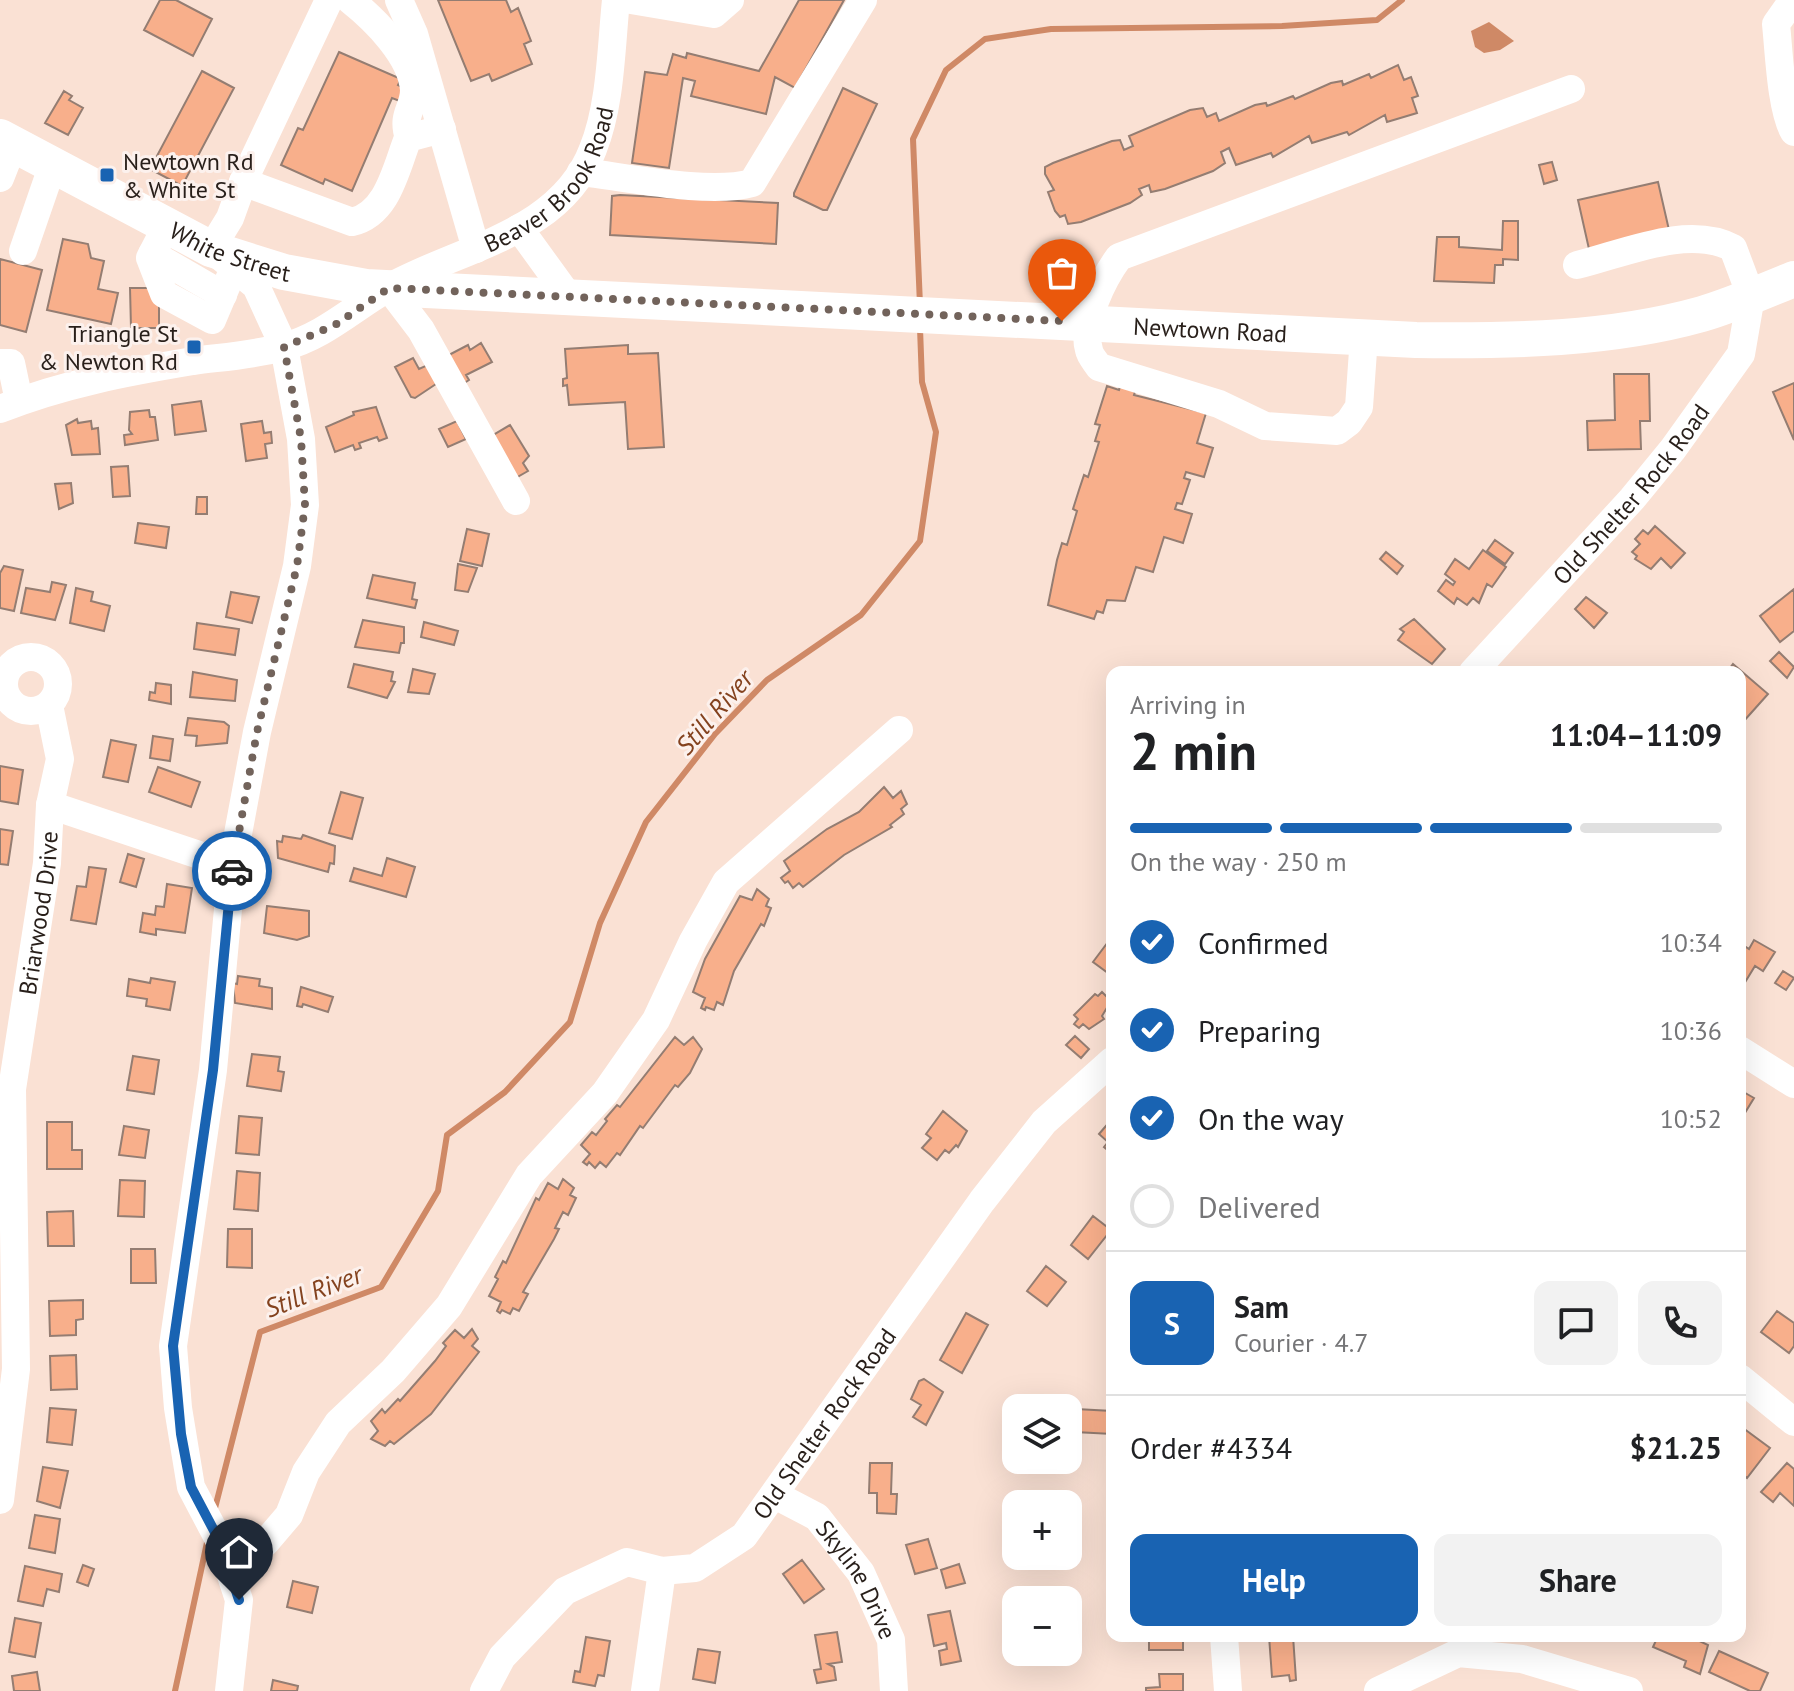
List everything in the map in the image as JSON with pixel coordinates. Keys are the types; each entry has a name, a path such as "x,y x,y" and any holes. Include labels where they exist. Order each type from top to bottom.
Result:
{"main road":[{"name":"White Street","path":"6,141 52,167 159,240 223,259 284,272 389,288"},
{"name":"Newtown Road","path":"389,288 1364,337 1518,341 1612,332 1702,314 1794,279"}],"street":[{"path":"223,357 217,307 230,218 243,182 329,0"},
{"path":"243,182 352,222 367,219 381,204 409,138 404,124 414,87 385,30 350,0"},
{"path":"399,0 414,34 476,249"},
{"name":"Beaver Brook Road","path":"10,405 54,388 124,372 284,347 335,325 389,288 476,249 545,212 581,172 593,149 605,96 616,0"},
{"path":"631,0 714,14 730,0"},
{"path":"581,172 684,184 737,187 752,183 863,0"},
{"path":"1793,0 1776,24 1785,86 1785,116 1794,132"},
{"path":"1364,337 1359,407 1349,422 1337,431 1265,426 1219,404 1099,367 1089,351 1090,323 1107,275 1119,257 1571,89"},
{"path":"409,138 442,129"},
{"path":"0,178 6,141"},
{"path":"23,251 52,167"},
{"path":"519,228 569,297"},
{"path":"1577,265 1686,239 1721,241 1733,248 1751,296"},
{"path":"159,240 150,258 164,294 217,307"},
{"path":"223,259 256,286 284,347 301,439 305,505 297,566 257,732 232,866 213,1070 173,1346 181,1434 191,1487 220,1542 239,1600 229,1691"},
{"path":"389,288 421,330 516,501"},
{"name":"Old Shelter Rock Road","path":"1478,666 1673,449 1741,354 1751,296"},
{"path":"0,363 11,363 10,405"},
{"name":"Briarwood Drive","path":"0,1500 16,1369 12,1089 47,863 50,805 60,759 49,705"},
{"path":"229,1570 266,1542 289,1515 306,1472 338,1423 393,1371 449,1306 529,1175 605,1093 656,1020 693,941 726,882 899,730"},
{"name":"Briarwood Drive","path":"50,805 232,866"},
{"path":"1746,1054 1794,1084"},
{"name":"Old Shelter Rock Road","path":"484,1691 502,1657 565,1591 627,1562 662,1571 695,1568 744,1536 1000,1178 1044,1122 1106,1066"},
{"path":"1746,1383 1794,1422"},
{"name":"Skyline Drive","path":"775,1495 817,1517 861,1573 891,1640 894,1691"},
{"path":"645,1691 662,1571"},
{"path":"1224,1642 1228,1691"},
{"path":"1378,1691 1458,1653 1522,1659 1580,1683 1629,1691"}],"shaded area":[{"path":"1489,22 1514,41 1500,50 1484,53 1475,47 1471,31"}],"building":[{"path":"160,0 176,0 212,19 193,56 144,30"},
{"path":"438,0 506,0 511,12 518,8 531,41 524,44 532,64 492,81 489,74 471,81"},
{"path":"799,0 844,0 795,88 775,77 766,114 691,96 695,81 683,78 669,168 632,163 645,72 667,75 673,54 686,58 687,53 759,71"},
{"path":"339,52 401,79 398,85 410,91 405,103 392,98 352,191 325,179 323,184 281,165 298,128 303,130"},
{"path":"1398,65 1404,80 1411,77 1418,96 1412,98 1417,113 1387,122 1385,115 1349,135 1347,132 1312,143 1309,136 1273,157 1271,153 1236,165 1229,148 1221,152 1225,163 1213,171 1165,189 1151,192 1149,185 1139,189 1142,195 1130,203 1081,222 1068,224 1065,215 1060,217 1055,211 1048,192 1054,190 1045,174 1045,167 1053,163 1112,141 1120,140 1124,150 1133,146 1129,136 1190,110 1203,108 1207,117 1216,113 1219,121 1255,105 1266,103 1267,106 1293,96 1295,99 1331,83 1342,81 1343,85 1369,74 1371,78"},
{"path":"202,71 234,88 182,186 150,169"},
{"path":"843,88 877,104 827,210 823,210 794,196 794,193"},
{"path":"64,91 72,96 69,100 83,108 68,135 45,123"},
{"path":"1552,162 1557,180 1544,184 1539,165"},
{"path":"1658,182 1669,230 1589,249 1578,200"},
{"path":"612,196 778,203 776,244 610,235"},
{"path":"1503,221 1518,221 1518,260 1503,259 1503,265 1495,265 1494,283 1434,281 1437,237 1459,237 1459,247 1502,250"},
{"path":"63,239 88,244 91,258 104,261 98,289 118,293 111,324 47,310"},
{"path":"0,259 42,270 26,332 0,325"},
{"path":"130,288 154,288 159,292 159,328 131,328"},
{"path":"481,343 492,362 466,375 469,380 461,385 445,357 468,345 470,350"},
{"path":"628,345 628,354 658,353 664,447 628,449 625,402 569,405 567,385 563,386 563,379 567,378 565,349"},
{"path":"413,358 419,369 430,364 439,382 415,398 411,397 395,367"},
{"path":"1614,374 1649,374 1650,421 1640,421 1641,449 1588,450 1587,421 1615,420"},
{"path":"1794,383 1794,440 1773,392"},
{"path":"1121,384 1136,388 1134,395 1206,413 1197,443 1213,448 1204,477 1186,472 1184,478 1190,480 1182,504 1177,503 1175,509 1192,514 1183,543 1164,537 1153,572 1136,567 1125,601 1107,600 1103,613 1097,611 1094,619 1048,605 1062,543 1067,545 1077,511 1073,509 1084,475 1088,477 1099,442 1095,441 1100,425 1095,424 1107,386 1119,390"},
{"path":"201,401 206,431 175,435 172,405"},
{"path":"376,407 387,438 379,441 377,437 359,443 361,448 355,450 353,445 335,452 326,427 354,415 353,412"},
{"path":"149,410 150,417 155,417 158,440 125,445 124,435 132,434 129,430 130,412"},
{"path":"77,419 78,423 91,421 92,429 98,428 100,454 72,455 66,425"},
{"path":"262,421 264,433 271,432 272,443 265,444 267,458 246,461 241,424"},
{"path":"457,421 466,439 448,447 439,429"},
{"path":"510,425 529,456 523,463 528,471 512,480 490,437"},
{"path":"128,466 130,496 113,497 111,467"},
{"path":"71,483 73,503 59,509 55,484"},
{"path":"197,497 207,497 207,514 196,514"},
{"path":"138,523 169,527 166,548 135,543"},
{"path":"1655,526 1685,553 1671,568 1661,558 1651,569 1635,559 1637,556 1632,552 1640,544 1635,539 1643,530 1648,534"},
{"path":"467,529 489,534 482,566 460,561"},
{"path":"1495,540 1513,553 1505,564 1487,551"},
{"path":"1483,550 1506,567 1492,587 1487,584 1479,603 1473,598 1467,605 1457,598 1454,604 1438,591 1446,580 1453,585 1455,582 1445,574 1455,559 1469,569"},
{"path":"1386,552 1403,566 1397,574 1380,559"},
{"path":"458,564 477,568 468,592 455,590"},
{"path":"4,566 23,570 14,611 0,608 0,573"},
{"path":"373,575 415,583 412,599 417,600 415,608 367,598"},
{"path":"52,582 66,585 55,620 21,613 26,588 50,592"},
{"path":"76,588 93,592 91,601 110,606 104,631 70,623"},
{"path":"1794,589 1794,631 1780,642 1760,616"},
{"path":"231,592 259,597 252,623 226,617"},
{"path":"1586,597 1607,613 1594,628 1575,609"},
{"path":"1414,619 1445,649 1432,664 1398,640 1404,632 1400,629"},
{"path":"363,620 404,627 404,643 401,643 399,653 355,647"},
{"path":"424,622 458,631 454,645 421,637"},
{"path":"197,623 239,629 235,655 194,649"},
{"path":"1779,652 1794,667 1787,678 1770,661"},
{"path":"354,664 393,672 391,681 395,682 387,698 348,687"},
{"path":"413,669 435,674 429,694 408,692"},
{"path":"193,672 237,680 235,701 190,697"},
{"path":"1746,675 1768,694 1746,719"},
{"path":"156,683 171,685 171,704 149,700 150,692 155,693"},
{"path":"188,718 224,722 229,726 227,743 196,746 197,736 185,735"},
{"path":"153,736 173,739 170,761 150,758"},
{"path":"111,740 136,745 128,782 103,777"},
{"path":"0,766 23,770 18,804 0,801"},
{"path":"158,767 200,782 191,807 149,792"},
{"path":"884,787 893,798 901,791 907,804 901,809 904,814 890,825 892,827 844,855 803,887 799,883 793,888 788,881 785,883 781,878 790,871 784,861 827,829 859,812"},
{"path":"341,792 363,798 352,839 329,833"},
{"path":"0,829 13,831 8,865 0,864"},
{"path":"303,835 335,846 334,864 330,863 328,872 278,858 277,841 282,842 283,836 301,839"},
{"path":"128,854 144,859 136,887 120,882"},
{"path":"387,858 415,867 406,897 350,881 354,868 382,876"},
{"path":"89,867 106,869 96,924 71,920 77,886 86,887"},
{"path":"167,884 192,888 185,933 156,929 156,935 140,932 143,913 155,915 156,906 164,907"},
{"path":"757,889 769,899 766,906 771,908 764,926 761,924 734,971 723,1005 717,1002 714,1010 706,1007 705,1010 701,1008 705,998 693,992 705,959 740,896 752,900"},
{"path":"267,906 309,911 309,936 297,940 264,933"},
{"path":"1754,940 1775,952 1763,971 1755,966 1746,981 1746,947 1749,949"},
{"path":"1106,945 1106,972 1093,962"},
{"path":"1783,971 1794,978 1786,990 1775,983"},
{"path":"238,976 260,979 259,986 272,988 272,1009 235,1003 233,983 237,984"},
{"path":"151,978 175,982 170,1010 146,1006 147,999 127,996 129,979 150,983"},
{"path":"301,987 333,997 328,1012 303,1004 302,1007 297,1006"},
{"path":"1102,992 1106,996 1104,1019 1089,1029 1083,1024 1079,1028 1074,1024 1078,1019 1074,1015 1095,994 1098,996"},
{"path":"1075,1036 1089,1049 1081,1058 1066,1045"},
{"path":"675,1037 684,1045 693,1037 702,1049 690,1073 678,1087 675,1085 643,1128 640,1126 620,1155 617,1153 606,1167 600,1162 595,1168 589,1162 587,1165 583,1162 590,1154 581,1145 592,1132 596,1135 607,1121 605,1119 617,1105 620,1107"},
{"path":"252,1054 280,1057 278,1071 284,1072 281,1091 247,1086"},
{"path":"133,1056 159,1060 154,1094 127,1090"},
{"path":"1746,1093 1754,1098 1746,1111"},
{"path":"943,1111 967,1131 958,1147 956,1145 949,1153 945,1150 937,1160 922,1148 931,1138 926,1134"},
{"path":"239,1116 262,1118 259,1155 236,1153"},
{"path":"47,1122 72,1122 72,1150 82,1150 82,1169 47,1169"},
{"path":"124,1126 149,1130 145,1158 119,1155"},
{"path":"1106,1126 1106,1140 1099,1134"},
{"path":"237,1171 260,1173 258,1211 234,1209"},
{"path":"563,1179 574,1188 570,1195 576,1198 568,1215 563,1212 555,1228 559,1229 554,1239 523,1292 528,1294 519,1311 513,1308 510,1314 502,1310 500,1313 497,1311 501,1302 489,1296 498,1279 495,1277 503,1261 506,1263 536,1198 539,1200 548,1183 558,1189"},
{"path":"120,1180 145,1181 144,1217 118,1216"},
{"path":"73,1211 74,1246 48,1246 47,1212"},
{"path":"1093,1216 1106,1226 1106,1236 1088,1259 1071,1245"},
{"path":"228,1229 252,1229 252,1268 227,1267"},
{"path":"131,1249 155,1249 156,1283 131,1283"},
{"path":"1046,1266 1066,1282 1047,1306 1027,1291"},
{"path":"83,1300 83,1319 76,1320 76,1335 50,1336 49,1301"},
{"path":"1777,1311 1794,1323 1794,1346 1789,1353 1761,1332"},
{"path":"966,1313 988,1325 962,1373 940,1360"},
{"path":"472,1329 478,1339 472,1346 479,1352 431,1414 394,1444 390,1441 385,1446 371,1439 378,1431 371,1421 382,1409 385,1413 398,1399 400,1401 435,1361 446,1346 443,1343 455,1330 464,1338"},
{"path":"76,1355 77,1389 51,1390 50,1356"},
{"path":"924,1379 943,1392 926,1425 913,1417 921,1405 911,1399 919,1381"},
{"path":"50,1408 76,1410 72,1445 47,1442"},
{"path":"1082,1409 1106,1411 1106,1434 1082,1432"},
{"path":"1746,1430 1770,1448 1746,1477"},
{"path":"870,1463 892,1463 891,1494 897,1494 896,1514 877,1513 877,1493 869,1493"},
{"path":"1787,1463 1794,1469 1794,1506 1780,1493 1773,1502 1761,1492"},
{"path":"43,1467 68,1471 60,1508 37,1501"},
{"path":"35,1515 60,1519 55,1553 29,1548"},
{"path":"928,1539 937,1568 915,1574 906,1545"},
{"path":"802,1560 824,1589 804,1603 783,1574"},
{"path":"959,1564 965,1583 946,1588 941,1570"},
{"path":"83,1565 94,1569 88,1586 77,1582"},
{"path":"25,1566 62,1574 59,1592 47,1589 43,1606 18,1601"},
{"path":"293,1581 318,1587 312,1613 287,1607"},
{"path":"950,1611 961,1661 941,1665 939,1651 947,1649 946,1643 934,1646 928,1615"},
{"path":"15,1618 41,1623 35,1657 9,1652"},
{"path":"837,1632 842,1662 828,1664 834,1667 836,1680 817,1683 814,1670 821,1669 815,1635"},
{"path":"586,1637 610,1641 604,1676 598,1675 595,1686 573,1682 575,1671 580,1672"},
{"path":"1149,1642 1183,1642 1183,1650 1149,1650"},
{"path":"1269,1642 1293,1642 1296,1680 1290,1681 1289,1675 1272,1677"},
{"path":"1655,1642 1702,1642 1708,1645 1700,1674 1684,1667 1686,1661 1653,1647"},
{"path":"698,1649 720,1652 715,1683 693,1679"},
{"path":"1719,1651 1768,1673 1760,1691 1750,1691 1709,1672"},
{"path":"37,1672 40,1691 14,1691 12,1676"},
{"path":"1159,1674 1183,1674 1183,1691 1146,1691 1146,1688 1160,1687"},
{"path":"273,1680 298,1686 297,1691 271,1691"}],"waterway":[{"name":"Still River","path":"920,305 913,139 946,70 985,39 1051,29 1282,26 1377,20 1402,0"},
{"name":"Still River","path":"214,1512 260,1332 381,1287 438,1191 447,1135 505,1092 570,1022 600,923 646,822 715,734 767,680 861,615 920,541 936,432 922,382 920,328"},
{"name":"Still River","path":"175,1691 208,1538"}],"way so far":[{"path":"232,871 257,732 297,566 305,505 301,439 284,347 335,325 389,288 1062,321"}],"place":[{"name":"Newtown Rd & White St","path":"107,175"},
{"name":"Triangle St & Newton Rd","path":"194,347"}],"route":[{"path":"232,871 213,1070 173,1346 184,1460 191,1487 220,1542 239,1600"}]}
